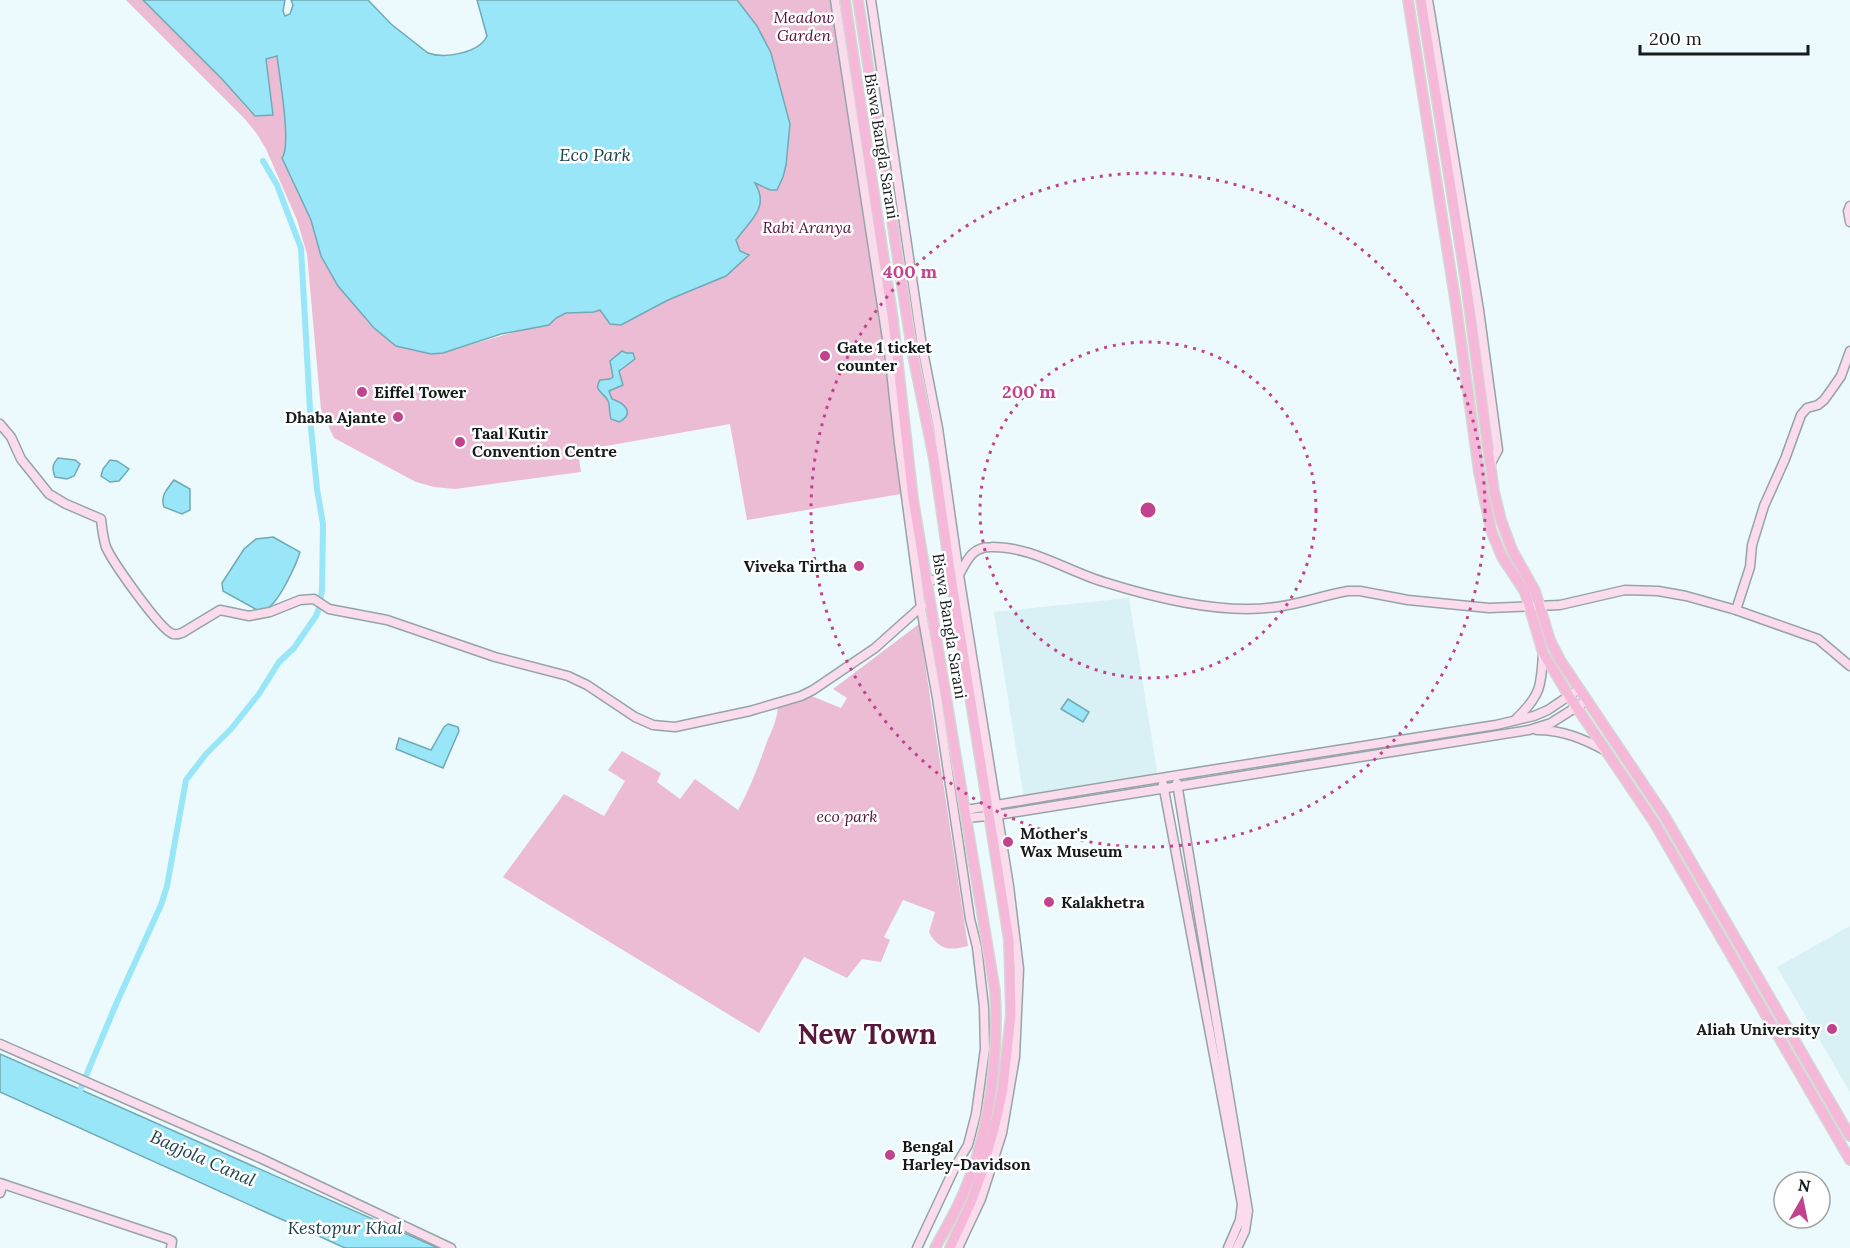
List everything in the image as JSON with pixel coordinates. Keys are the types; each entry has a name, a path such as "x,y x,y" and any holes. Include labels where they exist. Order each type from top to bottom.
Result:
{"main road":[{"name":"Biswa Bangla Sarani","path":"845,0 893,320 913,499 995,991 996,1048 988,1108 973,1167 959,1203 935,1248"},
{"name":"Biswa Bangla Sarani","path":"858,0 912,350 955,576 993,810 1009,940 1011,1014 1009,1043 997,1117 972,1200 950,1248"},
{"path":"1408,0 1456,305 1484,503 1496,544 1502,557 1535,605 1554,649 1664,815 1850,1136"},
{"path":"1420,0 1465,276 1494,492 1512,550 1532,584 1543,653 1576,707 1654,822 1850,1160"}],"street":[{"path":"835,0 889,352 898,444 921,608 970,919 977,947 984,1007 985,1049 976,1114 968,1146 955,1167 916,1248"},
{"path":"871,0 922,346 938,428 955,576"},
{"path":"1428,0 1479,310 1497,450 1491,463"},
{"path":"1850,206 1848,211 1850,222"},
{"path":"1736,610 1750,567 1752,544 1764,506 1801,415 1807,408 1818,405 1824,400 1841,376 1850,351"},
{"path":"0,424 11,437 21,459 52,497 100,519 105,545 117,566 155,618 172,634 182,633 220,610 249,616 270,612 300,600 314,599 335,611 387,620 495,657 568,676 587,685 635,717 653,725 675,727 750,711 801,696 874,648 930,600"},
{"path":"927,581 955,576 970,554 980,549 996,547 1043,558 1103,582 1211,606 1268,608 1335,593 1360,591 1489,608 1572,603 1625,590 1673,593 1736,610 1818,639 1850,666"},
{"path":"1516,720 1530,706 1539,692 1543,653"},
{"path":"993,810 1066,792 1484,727 1534,716 1548,710 1579,689"},
{"path":"967,814 1178,786 1529,730 1551,723 1586,700"},
{"path":"1529,730 1556,731 1607,752"},
{"path":"1176,776 1248,1211 1245,1231 1237,1248"},
{"path":"1162,778 1242,1204 1240,1220 1228,1248"},
{"path":"958,1248 981,1199 999,1144 1015,1057 1019,969 1009,886 993,810"},
{"path":"0,1044 260,1158 451,1248"},
{"path":"0,1193 2,1184 168,1239 172,1241 171,1248"}],"shaded area":[{"path":"1129,598 1158,777 1024,798 994,612"},
{"name":"Aliah University","path":"1850,926 1850,1092 1777,967"}],"green space":[{"path":"126,0 143,0 222,79 250,112 273,115 266,58 277,55 286,140 282,159 311,220 321,256 432,354 443,353 518,331 566,313 600,310 610,324 621,325 668,300 726,276 740,251 736,240 754,217 754,182 770,190 757,26 737,0 830,0 881,332 901,494 747,520 730,424 578,451 581,472 455,489 416,482 334,438 321,410 307,254 297,220 266,149 244,118"},
{"name":"eco park","path":"919,624 968,946 950,949 941,946 929,932 935,912 903,900 884,937 890,940 881,962 862,959 847,978 804,957 759,1033 503,877 564,794 604,816 625,781 608,770 622,751 661,773 657,782 680,799 695,779 738,810 758,766 777,716 778,707 809,695 841,708 847,698 833,689"}],"water":[{"name":"Eco Park","path":"143,0 285,0 283,11 285,16 290,14 293,5 291,0 368,0 391,24 428,53 452,55 477,47 487,36 477,0 737,0 757,26 771,53 790,124 783,177 777,190 770,190 755,183 759,192 759,207 736,240 740,251 749,255 726,276 668,300 621,325 610,324 600,310 566,313 549,325 501,334 443,353 431,354 396,346 374,328 338,286 321,256 311,220 282,158 286,140 277,56 266,59 273,115 255,116 222,79"},
{"path":"622,351 633,353 635,359 619,371 623,385 609,391 612,399 621,403 627,412 624,419 619,422 611,419 608,400 599,390 598,384 600,380 613,377 610,361"},
{"path":"58,458 75,460 80,464 74,476 67,479 55,477 53,467"},
{"path":"110,460 117,461 129,469 119,481 110,482 101,476"},
{"path":"174,480 190,489 190,510 182,514 164,507 163,503 165,493"},
{"path":"273,537 300,552 278,598 268,608 259,611 223,591 222,583 244,549 256,539"},
{"path":"1068,699 1089,712 1083,722 1061,709"},
{"path":"448,724 458,727 459,731 443,768 396,749 399,738 431,750"},
{"name":"Kestopur Khal","path":"0,1054 438,1248 345,1248 0,1092"}],"waterway":[{"path":"78,1095 161,905 167,886 186,780 259,694 279,662 294,648 319,608 322,590 323,524 311,428 301,248 277,185 263,161"}],"place":[{"name":"Gate 1 ticket counter","path":"825,356"},
{"name":"Eiffel Tower","path":"362,392"},
{"name":"Dhaba Ajante","path":"398,417"},
{"name":"Taal Kutir Convention Centre","path":"460,442"},
{"name":"Viveka Tirtha","path":"859,566"},
{"name":"Mother's Wax Museum","path":"1008,842"},
{"name":"Kalakhetra","path":"1049,902"},
{"name":"Aliah University","path":"1832,1029"},
{"name":"Bengal Harley-Davidson","path":"890,1155"}],"district":[{"name":"New Town","path":"867,1034"}],"park label":[{"name":"Meadow Garden","path":"804,26"},
{"name":"Rabi Aranya","path":"807,227"}],"water label":[{"name":"Bagjola Canal","path":"203,1158"}]}
